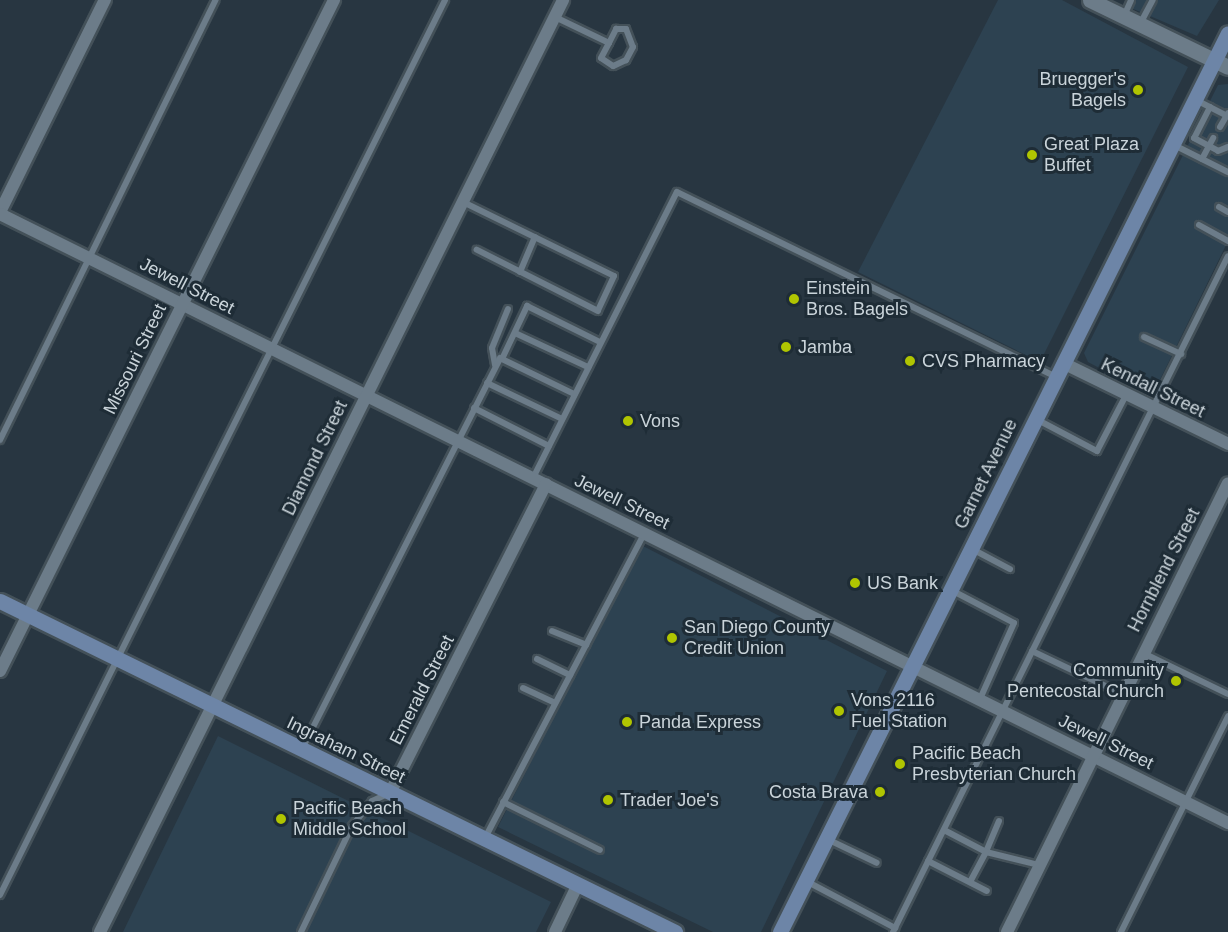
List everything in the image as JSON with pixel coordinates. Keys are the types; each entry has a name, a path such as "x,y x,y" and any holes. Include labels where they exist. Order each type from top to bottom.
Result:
{"main road":[{"name":"Garnet Avenue","path":"780,932 1195,100 1221,64 1228,33"},
{"name":"Ingraham Street","path":"0,600 669,930"}],"street":[{"path":"0,213 105,0"},
{"name":"Missouri Street","path":"0,671 334,0"},
{"name":"Diamond Street","path":"100,932 562,0"},
{"path":"1090,0 1221,64"},
{"name":"Jewell Street","path":"0,213 1228,823"},
{"name":"Kendall Street","path":"1059,370 1126,395 1228,444"},
{"name":"Hornblend Street","path":"1007,932 1092,754 1228,483"},
{"name":"Emerald Street","path":"390,794 546,484"},
{"path":"555,932 577,886"}],"lane":[{"path":"0,440 93,258 216,0"},
{"path":"0,896 121,660 445,0"},
{"path":"1123,17 1131,0"},
{"path":"1140,25 1153,0"},
{"path":"554,16 609,43"},
{"path":"616,29 626,29 633,47 626,60 613,66 601,58 609,43 616,29"},
{"path":"1195,100 1228,114 1220,127"},
{"path":"1194,138 1210,107"},
{"path":"1176,138 1194,138 1208,148 1228,147"},
{"path":"1176,138 1202,159 1228,172"},
{"path":"1202,159 1213,138"},
{"path":"533,478 677,192 1059,370"},
{"path":"462,202 614,276 598,311 477,250"},
{"path":"1219,207 1228,212"},
{"path":"1199,225 1228,242"},
{"path":"520,272 536,237"},
{"path":"806,881 894,930 1155,409 1228,256"},
{"path":"301,750 527,306 600,342"},
{"path":"496,366 492,348 508,309"},
{"path":"515,333 588,367"},
{"path":"1144,337 1181,354"},
{"path":"501,358 574,394"},
{"path":"487,383 561,419"},
{"path":"1035,419 1097,451 1126,395"},
{"path":"474,408 549,446"},
{"path":"484,839 644,533"},
{"path":"971,548 1011,569"},
{"path":"950,590 1014,623 980,699"},
{"path":"552,631 586,645"},
{"path":"1032,651 1122,694"},
{"path":"1143,652 1228,694"},
{"path":"537,659 570,675"},
{"path":"523,688 555,703"},
{"path":"1121,932 1228,716"},
{"path":"301,932 352,825 372,801 390,794"},
{"path":"503,802 600,850"},
{"path":"970,882 999,821"},
{"path":"944,830 986,852 1039,865"},
{"path":"827,839 877,864"},
{"path":"928,861 987,891"}],"shaded area":[{"path":"998,0 1062,0 1188,67 1040,362 858,272"},
{"path":"1134,0 1219,0 1197,36 1131,8"},
{"path":"1228,84 1228,241 1152,396 1088,362 1084,353 1218,85"},
{"path":"641,545 887,671 761,932 713,932 498,827"},
{"name":"Pacific Beach Middle School","path":"218,736 551,902 536,932 123,932"}],"place":[{"name":"Bruegger's Bagels","path":"1138,90"},
{"name":"Great Plaza Buffet","path":"1032,155"},
{"name":"Einstein Bros. Bagels","path":"794,299"},
{"name":"Jamba","path":"786,347"},
{"name":"CVS Pharmacy","path":"910,361"},
{"name":"Vons","path":"628,421"},
{"name":"US Bank","path":"855,583"},
{"name":"San Diego County Credit Union","path":"672,638"},
{"name":"Community Pentecostal Church","path":"1176,681"},
{"name":"Vons 2116 Fuel Station","path":"839,711"},
{"name":"Panda Express","path":"627,722"},
{"name":"Pacific Beach Presbyterian Church","path":"900,764"},
{"name":"Costa Brava","path":"880,792"},
{"name":"Trader Joe's","path":"608,800"},
{"name":"Pacific Beach Middle School","path":"281,819"}]}
